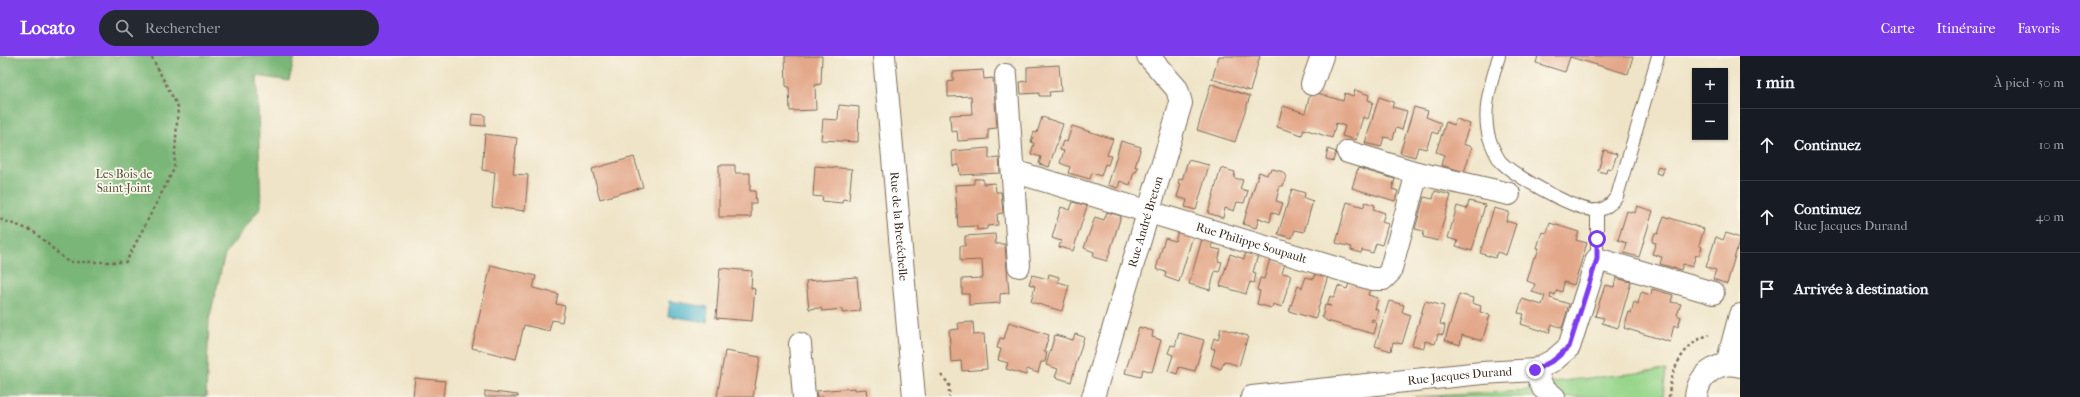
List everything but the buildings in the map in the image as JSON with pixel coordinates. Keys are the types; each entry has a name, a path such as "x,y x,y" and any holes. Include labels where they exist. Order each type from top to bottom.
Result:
{"street":[{"name":"Rue de la Bretéchelle","path":"884,56 914,397"},
{"name":"Rue André Breton","path":"1093,397 1147,212 1181,104 1177,89 1148,56"},
{"path":"1312,84 1322,56"},
{"path":"1006,75 1019,266"},
{"path":"1348,152 1417,173 1509,194"},
{"name":"Rue Philippe Soupault","path":"1013,171 1372,279 1383,279 1390,272 1417,173"},
{"path":"1597,259 1713,293"},
{"name":"Rue Jacques Durand","path":"1252,397 1482,373 1535,370 1554,360 1569,347 1597,259"},
{"path":"1696,397 1700,381 1707,373 1716,367 1734,365 1740,315"},
{"path":"800,344 804,397"},
{"path":"1535,370 1544,388 1554,397"}],"lane":[{"path":"1499,56 1488,97 1486,120 1490,142 1500,161 1520,176 1546,192 1581,207 1597,210 1608,207 1617,196 1658,56"},
{"path":"1597,210 1597,259"}],"path":[{"path":"0,219 33,231 68,262 126,262 174,169 178,107 151,56"},
{"path":"1669,397 1670,381 1682,356 1699,338 1714,333"},
{"path":"941,375 948,384 949,397"}],"green space":[{"name":"Les Bois de Saint-Joint","path":"0,56 295,56 289,81 257,76 261,207 225,254 209,320 206,397 0,397"},
{"path":"1666,370 1663,397 1414,397 1523,391 1551,382"}],"water":[{"path":"670,301 708,307 707,322 668,316"}],"route":[{"path":"1535,370 1554,360 1569,347 1597,259 1597,239"}]}
